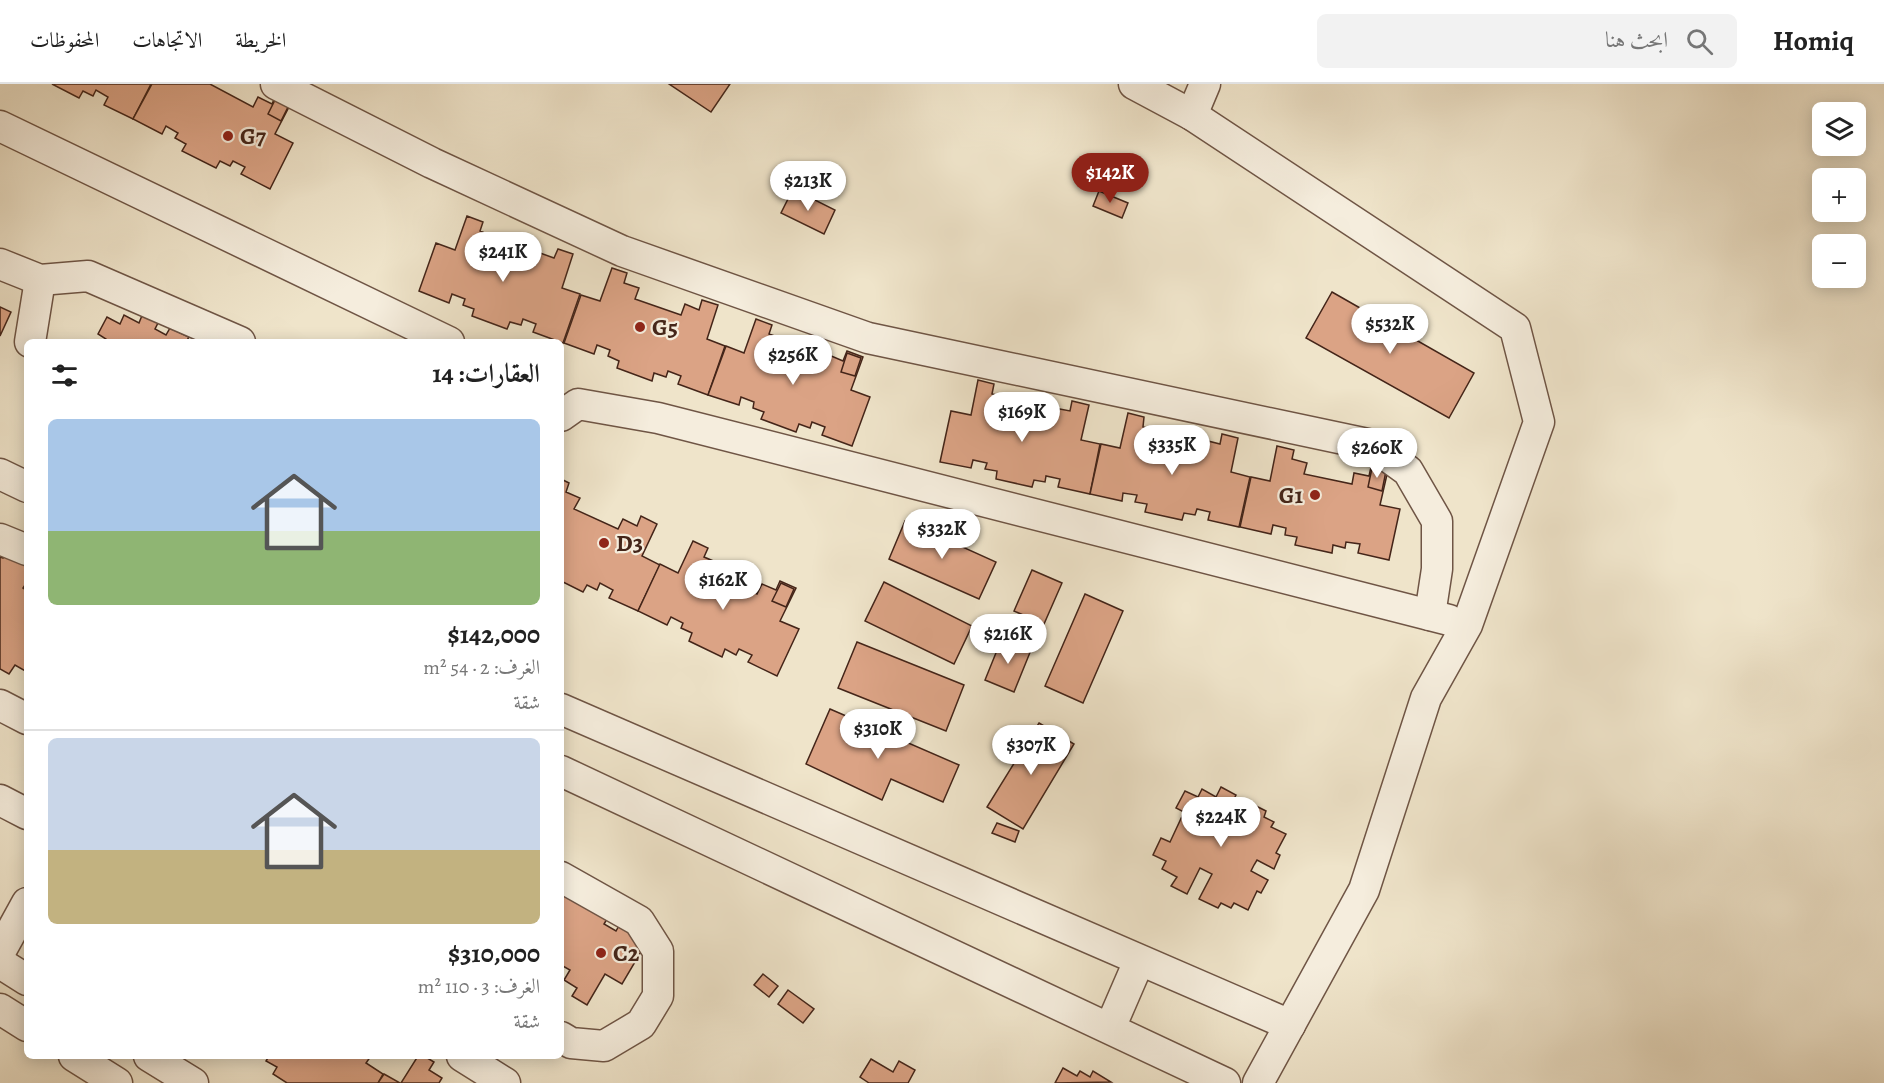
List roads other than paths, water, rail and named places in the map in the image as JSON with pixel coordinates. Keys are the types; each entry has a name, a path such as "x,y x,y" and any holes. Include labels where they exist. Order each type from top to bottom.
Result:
{"street":[{"path":"276,84 432,163 622,251 868,338 1372,445 1408,471 1437,521 1437,569 1430,615"},
{"path":"1134,84 1192,115 1515,328 1539,422 1467,625 1426,698 1364,890 1258,1083"},
{"path":"1192,115 1205,84"},
{"path":"0,126 443,339"},
{"path":"0,264 40,280 88,276 233,339"},
{"path":"30,339 40,280"},
{"path":"567,406 658,418 1467,625"},
{"path":"0,474 24,486"},
{"path":"0,539 24,549"},
{"path":"0,705 24,717"},
{"path":"564,710 1290,1025"},
{"path":"564,772 1225,1083"},
{"path":"0,800 24,812"},
{"path":"564,879 639,921 658,951 658,996 641,1024 604,1046 571,1043 564,1039"},
{"path":"0,952 24,908"},
{"path":"1110,1028 1139,961"},
{"path":"0,963 24,978"},
{"path":"0,1009 24,1024"},
{"path":"79,1059 117,1083"},
{"path":"154,1059 193,1083"},
{"path":"467,1059 505,1083"}],"place":[{"name":"G7","path":"228,136"},
{"name":"G5","path":"640,327"},
{"name":"G1","path":"1315,495"},
{"name":"D3","path":"604,543"},
{"name":"C2","path":"601,953"}]}
